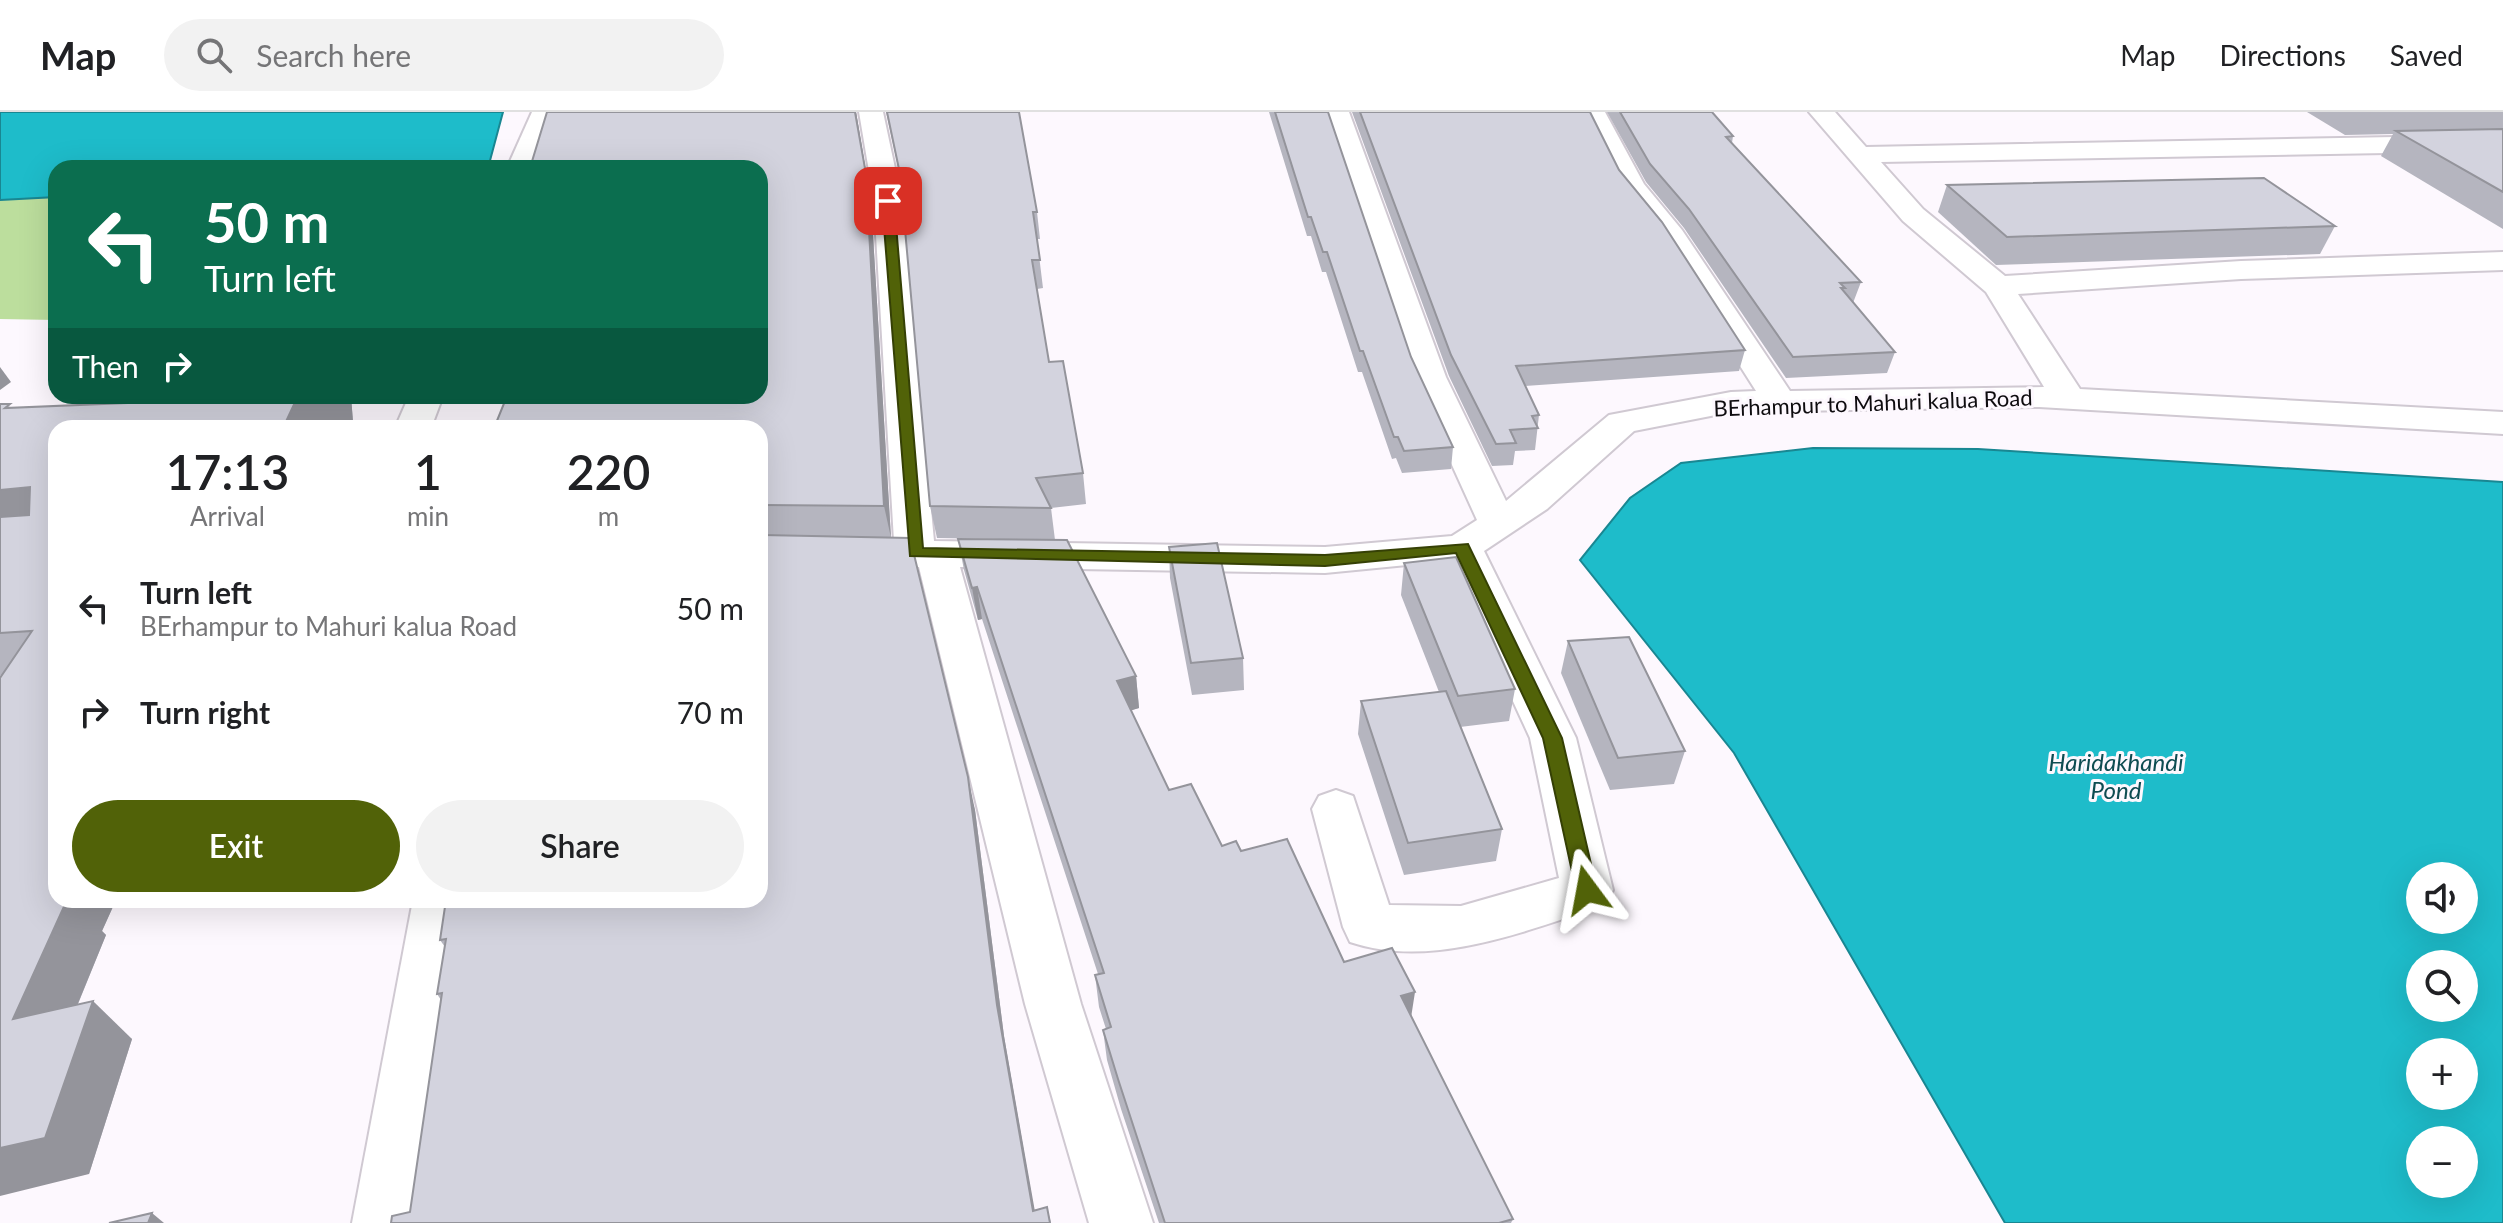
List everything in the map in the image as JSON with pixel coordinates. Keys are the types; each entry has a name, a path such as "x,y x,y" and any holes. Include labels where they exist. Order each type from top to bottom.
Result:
{"street":[{"path":"523,160 544,112"},
{"path":"871,112 888,201 926,553 1053,1004 1121,1223"},
{"path":"1336,809 1369,927 1461,928 1587,890 1553,738 1480,536 1429,377 1337,112"},
{"path":"1593,112 1632,187 1672,236 1780,401"},
{"path":"1821,112 1913,215 1998,286 2069,399"},
{"path":"1860,155 2503,143"},
{"path":"1998,286 2241,270 2503,261"},
{"name":"BErhampur to Mahuri kalua Road","path":"768,552 1325,560 1480,536 1533,501 1622,423 1731,402 2069,399 2503,423"},
{"path":"384,1223 438,908"}],"green space":[{"path":"48,197 48,320 0,319 0,200"}],"water":[{"path":"0,112 503,112 490,160 48,160 48,197 0,200"},
{"name":"Haridakhandi Pond","path":"1813,448 1978,449 2503,482 2503,1223 2005,1223 1734,753 1580,560 1630,498 1681,463"}],"building":[{"path":"547,112 855,112 866,174 884,506 768,505 768,420 497,420 504,404 768,404 768,160 532,160"},
{"path":"887,112 1019,112 1037,212 1033,212 1040,260 1032,260 1049,362 1063,361 1083,473 1036,478 1051,508 930,506 900,174"},
{"path":"1275,112 1328,112 1411,357 1453,447 1404,451 1398,437 1394,437 1363,351 1360,351 1327,252 1323,252 1311,217 1308,217"},
{"path":"1360,112 1590,112 1619,170 1662,222 1745,350 1516,366 1539,415 1532,416 1538,428 1510,430 1516,443 1496,444 1451,355"},
{"path":"1620,112 1712,112 1733,136 1726,137 1861,282 1840,283 1895,352 1793,357 1689,209 1650,164"},
{"path":"2503,129 2503,192 2396,131"},
{"path":"2264,178 2335,226 2007,237 1947,185"},
{"path":"0,404 10,404 5,408 101,404 294,404 287,420 48,420 48,908 63,908 13,1019 93,1001 45,1138 0,1148 0,678 32,631 0,633 0,517 29,515 30,487 0,490"},
{"path":"768,535 910,538 968,777 997,1005 1033,1211 1047,1207 1050,1223 391,1223 392,1216 410,1212 442,993 437,994 446,939 440,940 445,908 768,908"},
{"path":"958,539 1067,540 1136,676 1117,681 1169,790 1191,784 1222,846 1236,841 1241,851 1287,839 1344,962 1392,948 1415,992 1401,996 1513,1219 1499,1223 1165,1223 1103,1030 1111,1027 1095,975 1104,973 977,587 972,588"},
{"path":"1217,543 1243,658 1191,663 1169,547"},
{"path":"1456,557 1515,689 1458,696 1404,563"},
{"path":"1629,637 1685,751 1618,758 1568,641"},
{"path":"1446,691 1502,829 1408,843 1361,701"},
{"path":"152,1213 148,1223 109,1223"}],"route":[{"path":"888,201 915,553 1325,560 1462,547 1553,738 1587,890"}]}
